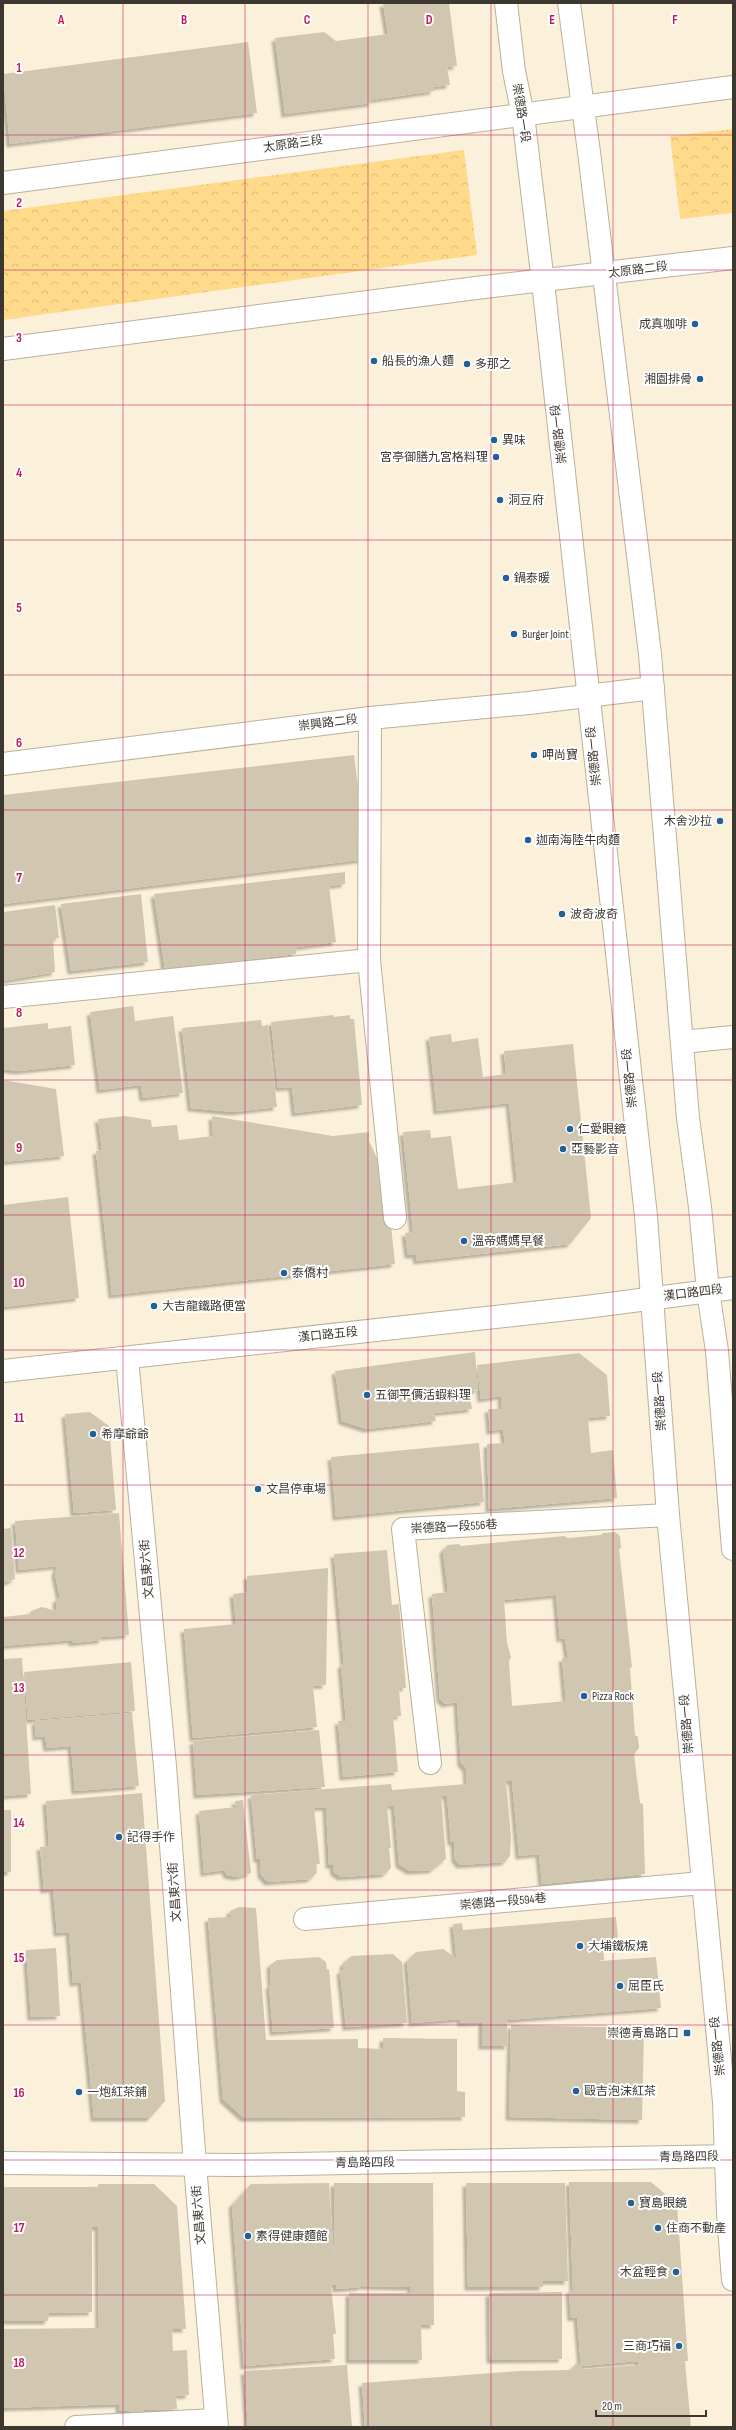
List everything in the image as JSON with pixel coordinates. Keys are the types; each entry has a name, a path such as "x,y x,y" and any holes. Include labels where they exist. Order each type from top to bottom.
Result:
{"street":[{"name":"崇德路一段","path":"506,3 514,71 523,115 543,282 646,1216 668,1515 702,1883 730,2156 728,2212 733,2280"},
{"path":"569,3 584,107 653,688 682,1042 708,1291 717,1351 733,1549"},
{"path":"584,107 733,87"},
{"name":"太原路三段","path":"3,183 471,120 584,107"},
{"name":"太原路二段","path":"543,282 733,258"},
{"path":"3,349 476,288 543,282"},
{"name":"崇興路二段","path":"3,764 370,718 653,688"},
{"path":"370,718 369,960 395,1218"},
{"path":"3,997 369,960"},
{"path":"682,1042 733,1037"},
{"name":"漢口路四段","path":"652,1298 733,1288"},
{"name":"漢口路五段","path":"3,1371 652,1298"},
{"name":"文昌東六街","path":"127,1358 165,1766 194,2165 217,2423"},
{"name":"崇德路一段556巷","path":"430,1763 404,1529 668,1515"},
{"name":"崇德路一段594巷","path":"305,1919 702,1883"},
{"name":"青島路四段","path":"3,2163 194,2165 730,2156"},
{"path":"76,2427 217,2423"}],"green space":[{"path":"733,129 733,213 680,219 670,136"},
{"path":"464,150 477,255 3,320 3,211"}],"building":[{"path":"383,3 449,3 457,66 447,67 450,85 433,87 434,91 371,100 372,103 285,114 275,38 324,32 336,41 388,34"},
{"path":"248,42 257,113 10,144 3,74"},
{"path":"354,755 367,859 3,904 3,795"},
{"path":"345,872 345,884 329,886 336,942 297,947 296,954 165,969 154,894"},
{"path":"141,894 148,962 71,971 61,904"},
{"path":"55,905 59,938 53,939 55,972 3,981 3,912"},
{"path":"133,1006 135,1021 173,1016 183,1093 143,1098 141,1085 100,1090 90,1012"},
{"path":"333,1015 334,1017 350,1015 350,1019 354,1019 362,1105 295,1113 292,1087 278,1088 271,1022"},
{"path":"261,1020 262,1026 268,1025 277,1107 234,1112 191,1108 182,1028"},
{"path":"48,1023 48,1029 71,1026 75,1065 18,1071 3,1069 3,1028"},
{"path":"451,1034 452,1042 478,1038 483,1077 506,1074 504,1051 573,1044 591,1218 570,1244 417,1261 416,1255 408,1255 405,1233 413,1232 403,1132 430,1130 431,1138 451,1136 458,1189 517,1182 509,1103 437,1111 429,1037"},
{"path":"3,1080 56,1089 64,1156 3,1162"},
{"path":"125,1116 151,1120 152,1127 177,1125 179,1140 213,1136 212,1116 333,1136 369,1132 369,1141 386,1177 395,1264 112,1295 96,1151 102,1150 98,1119"},
{"path":"68,1197 79,1298 3,1307 3,1205"},
{"path":"475,1352 478,1390 469,1391 472,1409 434,1413 436,1421 367,1429 342,1421 335,1371"},
{"path":"579,1353 607,1375 610,1416 588,1418 591,1453 613,1450 617,1498 489,1509 487,1444 505,1443 503,1429 490,1431 488,1409 502,1409 501,1396 481,1399 477,1365"},
{"path":"90,1412 109,1426 116,1510 74,1513 65,1414"},
{"path":"479,1443 484,1502 336,1517 331,1457"},
{"path":"119,1513 129,1635 102,1637 102,1640 72,1643 72,1640 3,1646 3,1617 31,1614 31,1611 42,1607 57,1611 56,1599 60,1598 55,1574 57,1566 19,1570 15,1521"},
{"path":"11,1528 15,1579 8,1582 3,1581 3,1529"},
{"path":"615,1532 620,1536 621,1548 619,1549 632,1667 630,1668 635,1735 638,1737 639,1748 634,1754 640,1803 643,1804 645,1874 542,1884 539,1854 519,1856 512,1781 506,1781 511,1837 510,1856 505,1862 460,1865 455,1859 454,1842 451,1842 447,1796 441,1796 446,1859 432,1870 410,1871 399,1864 394,1805 387,1806 391,1848 389,1848 391,1868 385,1874 341,1877 334,1872 333,1865 329,1865 326,1807 314,1808 320,1864 316,1864 317,1873 310,1879 268,1882 261,1874 260,1859 257,1859 251,1795 391,1784 392,1790 467,1784 466,1768 461,1763 457,1702 445,1704 440,1699 432,1594 448,1592 443,1551 447,1545 459,1544 461,1546 564,1536 568,1538 601,1535 603,1533","holes":["556,1595 560,1639 565,1638 568,1658 562,1658 566,1701 512,1706 509,1661 511,1657 507,1643 504,1600"]},
{"path":"387,1550 392,1605 399,1604 406,1688 399,1688 401,1716 393,1717 398,1772 343,1777 338,1721 346,1721 341,1665 344,1664 334,1554"},
{"path":"328,1568 326,1685 313,1686 317,1727 193,1738 184,1629 236,1624 233,1594 248,1592 247,1576"},
{"path":"22,1658 31,1794 3,1796 3,1659"},
{"path":"131,1662 135,1711 28,1720 24,1672"},
{"path":"132,1713 139,1786 75,1791 71,1746 47,1748 45,1736 36,1737 35,1721"},
{"path":"319,1730 325,1787 197,1795 193,1741"},
{"path":"142,1793 165,2101 150,2118 94,2118 81,1982 73,1983 69,1932 57,1933 53,1889 44,1890 40,1847 49,1846 46,1801"},
{"path":"243,1800 251,1873 237,1877 227,1875 225,1870 204,1873 199,1811 236,1807 235,1801"},
{"path":"3,1810 11,1810 11,1872 3,1872"},
{"path":"239,1907 256,1908 266,2040 358,2039 358,2048 383,2049 383,2038 457,2039 457,2091 465,2092 465,2117 244,2118 223,2099 208,1918 230,1917 230,1911"},
{"path":"616,1917 618,1938 603,1939 604,1960 600,1961 656,1957 661,2008 507,2020 508,2046 482,2046 482,2022 461,2023 460,2019 412,2023 407,1961 416,1952 443,1949 455,1957 458,1975 453,1924 462,1923 463,1930"},
{"path":"56,1948 60,2016 31,2017 26,1950"},
{"path":"393,1954 402,1962 407,2023 346,2027 340,1971 343,1970 343,1964 351,1956"},
{"path":"319,1957 326,1962 327,1970 329,1969 334,2028 273,2032 269,1986 271,1985 270,1965 277,1960"},
{"name":"毆吉泡沫紅茶","path":"511,2025 644,2028 642,2120 509,2117"},
{"path":"569,2182 651,2182 677,2204 688,2361 659,2364 685,2362 691,2427 365,2427 362,2383 519,2371 571,2370 576,2363 583,2369 639,2365 638,2361 581,2366 577,2317 571,2318 569,2290 573,2290"},
{"path":"329,2183 335,2276 334,2183 433,2183 434,2325 421,2325 422,2360 349,2360 349,2293 410,2293 411,2287 361,2286 336,2289 336,2284 331,2285 336,2334 333,2334 335,2359 244,2366 232,2205 251,2184"},
{"path":"466,2183 565,2183 568,2281 543,2281 543,2287 468,2287"},
{"path":"98,2184 154,2184 177,2206 186,2329 172,2329 173,2351 187,2350 189,2395 176,2396 177,2409 143,2410 144,2427 130,2427 129,2411 119,2411 119,2404 3,2408 3,2329 99,2328 98,2227 92,2227 92,2312 49,2313 48,2321 3,2321 3,2187 98,2187"},
{"path":"562,2292 562,2359 490,2360 489,2293"},
{"path":"347,2365 352,2427 248,2427 244,2371"}],"place":[{"name":"成真咖啡","path":"695,324"},
{"name":"船長的漁人麵","path":"374,361"},
{"name":"多那之","path":"467,364"},
{"name":"湘園排骨","path":"700,379"},
{"name":"異味","path":"494,440"},
{"name":"宮亭御膳九宮格料理","path":"496,457"},
{"name":"洞豆府","path":"500,500"},
{"name":"鍋泰暖","path":"506,578"},
{"name":"Burger Joint","path":"514,634"},
{"name":"呷尚寶","path":"534,755"},
{"name":"木舍沙拉","path":"720,821"},
{"name":"迦南海陸牛肉麵","path":"528,840"},
{"name":"波奇波奇","path":"562,914"},
{"name":"仁愛眼鏡","path":"570,1129"},
{"name":"亞藝影音","path":"563,1149"},
{"name":"溫帝媽媽早餐","path":"464,1241"},
{"name":"泰僑村","path":"284,1273"},
{"name":"大吉龍鐵路便當","path":"154,1306"},
{"name":"五御平價活蝦料理","path":"367,1395"},
{"name":"希摩爺爺","path":"93,1434"},
{"name":"文昌停車場","path":"258,1489"},
{"name":"Pizza Rock","path":"584,1696"},
{"name":"記得手作","path":"119,1837"},
{"name":"大埔鐵板燒","path":"580,1946"},
{"name":"屈臣氏","path":"620,1986"},
{"name":"崇德青島路口","path":"687,2033"},
{"name":"毆吉泡沫紅茶","path":"576,2091"},
{"name":"一炮紅茶鋪","path":"79,2092"},
{"name":"寶島眼鏡","path":"631,2203"},
{"name":"住商不動產","path":"658,2228"},
{"name":"素得健康麵館","path":"248,2236"},
{"name":"木盆輕食","path":"676,2272"},
{"name":"三商巧福","path":"679,2346"}]}
